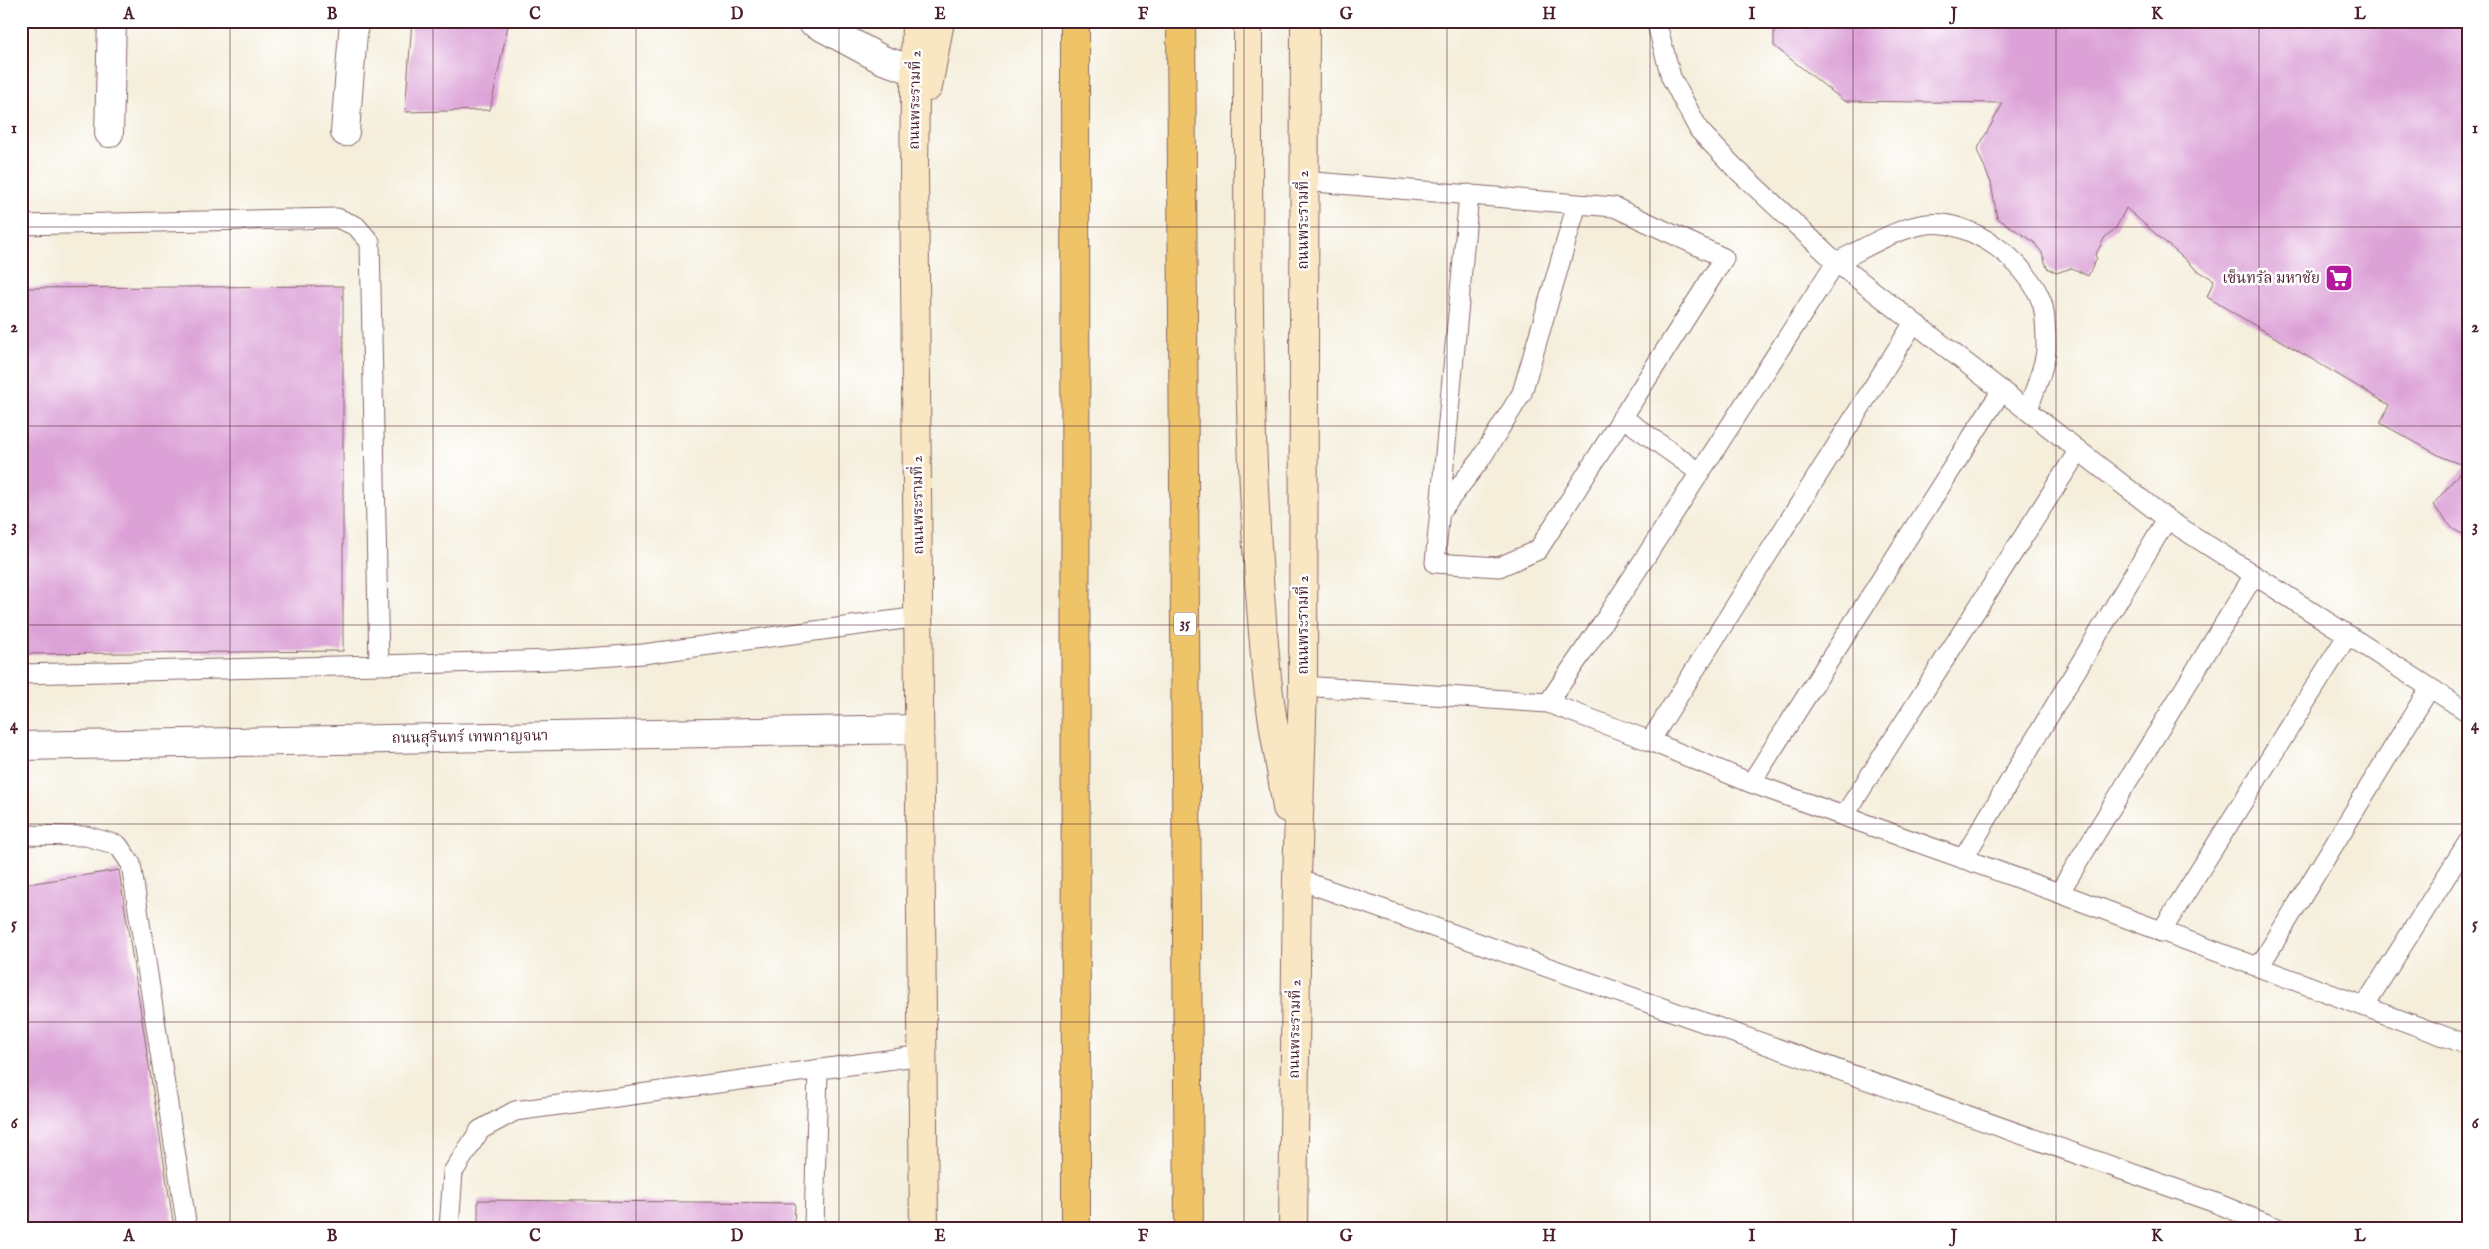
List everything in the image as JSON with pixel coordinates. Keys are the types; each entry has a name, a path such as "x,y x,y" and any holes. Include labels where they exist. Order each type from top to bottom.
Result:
{"highway":[{"path":"1075,21 1076,1228"},
{"name":"35","path":"1182,21 1189,1228"}],"main road":[{"name":"ถนนพระรามที่ 2","path":"916,21 914,170 924,1228"},
{"path":"914,170 940,21"},
{"path":"1248,21 1248,284 1254,494 1266,668 1298,878"},
{"name":"ถนนพระรามที่ 2","path":"1293,1228 1303,686 1303,180 1305,21"}],"street":[{"path":"109,133 112,21"},
{"path":"345,132 354,21"},
{"path":"811,21 883,60 916,72"},
{"name":"ถนนสุรินทร์ เทพกาญจนา","path":"21,746 918,729"}],"lane":[{"path":"1656,21 1671,77 1699,130 1734,167 1836,262 1913,324 2002,390 2167,519 2429,689 2468,712"},
{"path":"1303,180 1469,194 1614,207 1724,258 1538,550 1500,567 1435,563 1469,194"},
{"path":"1440,512 1480,460 1522,393 1577,204"},
{"path":"21,225 337,218 356,226 370,242 379,665"},
{"path":"1548,703 1608,616 1836,262 1894,234 1927,224 1954,226 1993,243 2021,267 2042,303 2046,350 2028,410"},
{"path":"1650,741 1913,324"},
{"path":"1751,783 2002,390"},
{"path":"1622,417 1699,472"},
{"path":"1844,816 2079,450"},
{"path":"1963,859 2167,519"},
{"path":"2060,893 2254,576"},
{"path":"21,674 553,660 643,654 919,617"},
{"path":"2161,932 2347,636"},
{"path":"1303,686 1548,703 1650,741 1751,783 2060,893 2161,932 2365,1005 2465,1038"},
{"path":"2259,967 2429,689"},
{"path":"21,835 86,836 118,845 131,864 187,1228"},
{"path":"2365,1005 2468,842"},
{"path":"1298,878 2216,1203 2277,1228"},
{"path":"449,1228 453,1172 480,1130 515,1112 923,1055"},
{"path":"814,1228 818,1070"}],"building":[{"path":"412,21 509,21 490,110 405,112"},
{"name":"เซ็นทรัล มหาชัย","path":"1774,21 2468,21 2468,537 2453,529 2433,505 2465,466 2444,458 2380,423 2389,405 2207,297 2214,280 2197,270 2126,208 2116,228 2105,237 2095,256 2097,258 2088,276 2072,268 2056,273 2047,268 2042,253 2034,242 1997,218 1991,183 1977,150 2003,103 1844,101 1774,46"},
{"path":"343,286 343,651 21,654 21,288"},
{"path":"119,870 174,1228 21,1228 21,885"},
{"path":"478,1200 795,1203 794,1228 478,1228"}],"place":[{"name":"เซ็นทรัล มหาชัย","path":"2339,278"}]}
